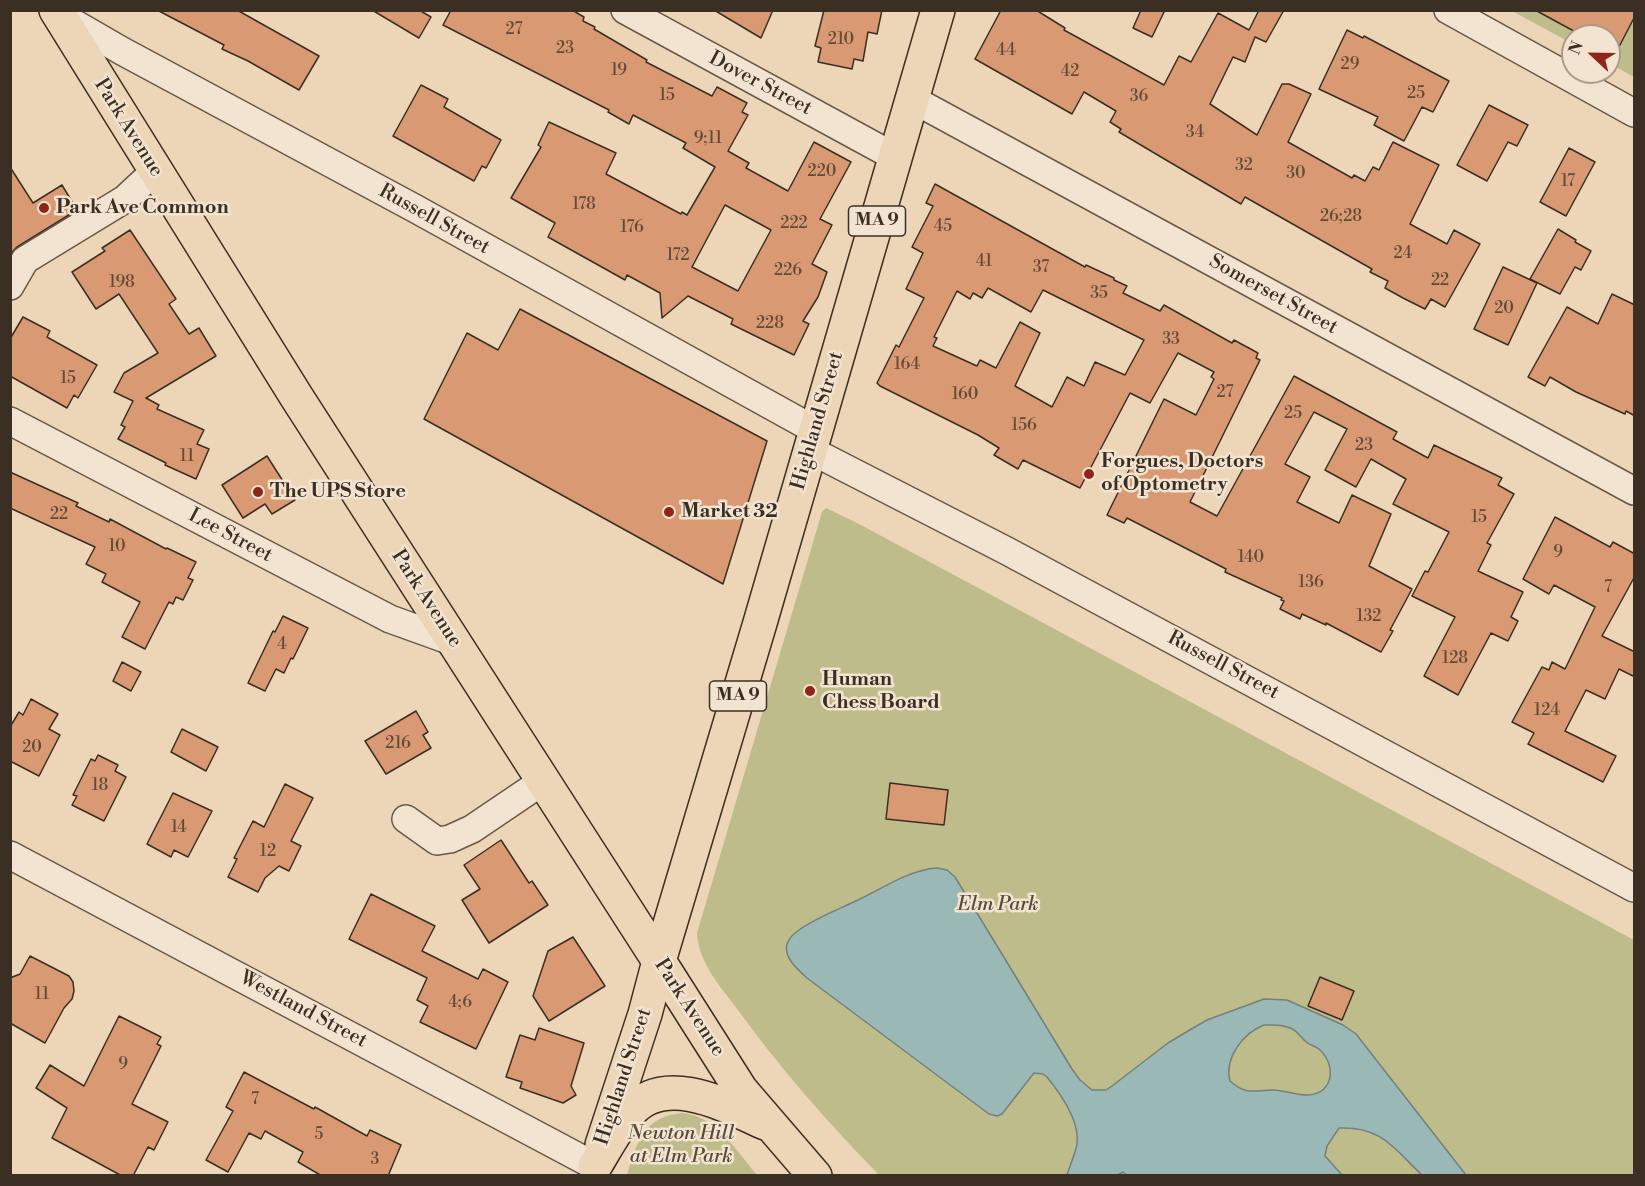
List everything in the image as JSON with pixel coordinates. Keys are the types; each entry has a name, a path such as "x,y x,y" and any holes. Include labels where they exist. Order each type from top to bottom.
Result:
{"main road":[{"name":"Highland Street","path":"593,1171 645,1014 938,10"},
{"name":"Park Avenue","path":"55,12 154,171 741,1090 814,1176"},
{"path":"593,1171 631,1111 648,1097 660,1094 688,1094 735,1109 772,1126"}],"street":[{"name":"Dover Street","path":"625,10 896,157"},
{"path":"1448,10 1635,113"},
{"name":"Russell Street","path":"55,12 1027,561 1635,888"},
{"name":"Somerset Street","path":"912,99 1635,491"},
{"path":"10,286 25,261 125,199 154,171"},
{"name":"Lee Street","path":"10,421 390,619 454,642"},
{"path":"406,819 437,840 450,839 472,830 543,781"},
{"name":"Westland Street","path":"10,855 593,1171"}],"green space":[{"path":"1512,11 1634,11 1634,77 1621,70 1621,24 1561,24 1561,38"},
{"name":"Elm Park","path":"826,508 1634,940 1634,1175 879,1175 804,1094 722,990 705,963 697,933 822,512"},
{"name":"Newton Hill at Elm Park","path":"682,1113 706,1121 716,1128 757,1175 627,1175 638,1142 650,1126 658,1120"}],"water":[{"path":"927,869 947,870 955,877 1072,1069 1092,1090 1106,1090 1168,1043 1207,1020 1264,999 1287,1000 1343,1025 1356,1034 1466,1175 1422,1175 1395,1148 1377,1135 1354,1128 1339,1128 1327,1146 1325,1156 1342,1175 1128,1176 1123,1172 1118,1175 1067,1175 1077,1144 1077,1135 1072,1117 1063,1099 1047,1077 1034,1073 1002,1114 997,1116 989,1114 807,978 787,954 788,942 806,925 897,880","holes":["1264,1025 1290,1028 1320,1050 1329,1063 1330,1070 1328,1084 1324,1089 1309,1095 1277,1090 1251,1091 1241,1089 1230,1081 1230,1064 1237,1047 1249,1034"]}],"building":[{"path":"157,10 237,10 319,56 299,90 222,49 224,45"},
{"path":"372,10 419,10 431,17 419,38"},
{"path":"451,10 572,10 584,17 583,21 595,27 594,29 647,60 646,62 712,96 717,87 747,103 742,112 748,115 728,151 749,163 746,168 788,191 814,142 851,162 820,219 832,225 812,264 827,272 818,297 803,321 809,324 794,355 731,324 733,319 688,296 662,318 660,293 627,275 625,280 548,237 555,223 511,198 541,147 538,145 549,122 616,153 606,174 681,214 682,212 687,215 715,167 683,148 686,143 633,115 629,124 608,112 609,110 443,25","holes":["725,205 771,230 738,291 692,267"]},
{"path":"714,10 773,10 761,38"},
{"path":"824,10 882,10 877,34 868,32 863,61 854,59 852,69 818,62 821,48 815,46"},
{"path":"1001,10 1036,10 1065,28 1064,30 1164,85 1179,56 1191,62 1218,13 1249,30 1259,10 1284,10 1266,42 1255,37 1245,62 1233,57 1210,104 1257,135 1282,84 1289,84 1311,94 1288,142 1352,178 1354,175 1365,181 1373,167 1379,170 1393,142 1439,165 1410,224 1447,244 1454,230 1480,244 1445,307 1431,299 1425,309 1403,298 1385,288 1388,281 1370,272 1372,269 1245,197 1241,204 1119,132 1121,129 1110,122 1116,111 1084,92 1072,114 975,59"},
{"path":"1141,10 1165,10 1152,37 1133,28"},
{"path":"1535,10 1635,10 1635,16 1621,43 1621,24 1561,24"},
{"path":"1347,30 1363,38 1364,36 1449,81 1433,112 1422,107 1404,141 1374,125 1378,117 1319,89"},
{"path":"421,85 448,99 444,107 501,140 486,168 482,166 474,181 393,136"},
{"path":"1489,105 1528,125 1517,146 1508,142 1487,181 1457,165"},
{"path":"1569,148 1595,162 1566,216 1540,202"},
{"name":"Park Ave Common","path":"10,167 33,203 62,185 77,210 17,247 10,254"},
{"path":"935,184 1085,267 1086,265 1114,278 1127,286 1123,293 1160,311 1164,305 1232,343 1234,340 1258,353 1256,358 1260,360 1190,502 1217,516 1294,376 1397,432 1393,439 1428,458 1434,445 1502,478 1498,485 1514,494 1487,543 1491,545 1478,571 1523,592 1511,617 1518,621 1508,641 1491,633 1458,695 1424,676 1455,617 1412,596 1425,571 1428,572 1449,532 1393,504 1406,479 1371,459 1356,487 1325,470 1347,429 1314,412 1285,464 1310,477 1297,502 1339,523 1352,495 1391,514 1369,566 1412,589 1381,652 1326,623 1326,625 1302,614 1300,619 1280,609 1284,601 1281,600 1282,598 1225,572 1226,569 1127,518 1124,523 1107,515 1164,399 1196,415 1214,379 1211,377 1214,372 1178,353 1150,403 1130,393 1080,488 1023,460 1018,469 994,455 999,448 978,435 880,386 877,383 896,345 899,347 924,298 906,289 923,253 912,247 933,206 926,203","holes":["988,288 1031,312 1043,290 1144,340 1125,375 1095,362 1084,386 1067,377 1052,407 1015,386 1040,333 1020,322 996,368 980,360 977,366 933,346 937,338 934,337 957,291 970,299 973,293 982,298"]},
{"path":"1558,229 1591,251 1581,270 1575,267 1560,294 1530,279"},
{"path":"130,230 176,299 169,304 189,334 199,328 216,356 146,398 159,405 157,409 204,430 197,444 209,449 196,479 118,439 125,427 121,425 133,401 114,392 124,373 158,353 119,294 96,309 72,272 105,251 102,248"},
{"path":"1503,267 1537,283 1508,345 1474,329"},
{"path":"1612,294 1635,305 1635,416 1626,411 1625,414 1576,392 1550,377 1545,386 1528,377 1567,307 1598,324"},
{"name":"Market 32","path":"520,309 767,441 723,584 424,419 467,333 498,350"},
{"path":"23,317 50,331 47,337 97,365 78,398 74,395 67,408 10,376 10,339"},
{"name":"The UPS Store","path":"267,456 295,500 272,514 265,504 243,518 222,485"},
{"path":"10,472 78,503 76,506 109,522 110,519 196,562 188,578 193,580 183,600 176,597 173,604 169,602 145,649 122,637 140,602 102,582 106,574 86,564 95,547 10,508"},
{"path":"1555,517 1610,547 1613,542 1635,554 1635,576 1602,636 1635,652 1635,677 1619,669 1605,699 1586,690 1565,731 1616,756 1603,782 1528,744 1534,733 1512,722 1542,667 1549,670 1552,662 1565,669 1595,607 1554,585 1549,594 1523,579"},
{"path":"283,616 308,628 284,673 276,669 265,691 248,683 273,631 275,632"},
{"path":"122,662 141,672 131,691 113,681"},
{"path":"31,699 58,714 49,729 60,735 39,776 10,761 10,727 19,712 23,715"},
{"path":"416,711 428,732 423,735 431,748 386,774 365,741"},
{"path":"182,729 218,747 206,771 171,752"},
{"path":"98,755 118,765 115,771 126,777 104,821 72,805 77,796 73,795 91,759 95,761"},
{"path":"890,783 948,790 944,825 886,819"},
{"path":"285,784 313,798 291,841 301,846 289,871 279,866 265,878 258,892 228,877 237,859 234,858 253,821 264,827"},
{"path":"173,793 212,811 188,857 174,850 171,857 147,844"},
{"path":"501,840 529,883 532,881 548,905 489,943 462,900 480,889 464,865"},
{"path":"371,894 435,926 422,951 478,979 483,969 508,982 476,1049 420,1022 428,1006 417,1000 427,978 349,939"},
{"path":"573,937 605,986 549,1021 533,996 548,951"},
{"path":"30,956 69,976 73,982 72,999 64,1008 45,1043 10,1023 10,978 20,974"},
{"path":"1320,977 1354,991 1342,1020 1308,1006"},
{"path":"119,1016 161,1037 157,1044 161,1046 132,1104 168,1122 154,1150 148,1147 133,1176 122,1176 52,1138 67,1108 36,1088 50,1065 84,1086"},
{"path":"539,1028 584,1043 571,1086 576,1095 563,1103 520,1088 522,1082 506,1077 520,1035 535,1040"},
{"path":"244,1072 367,1136 370,1130 401,1145 388,1176 322,1176 298,1162 303,1152 265,1131 261,1139 249,1133 228,1172 206,1160 233,1111 226,1107"}],"place":[{"name":"Park Ave Common","path":"44,208"},
{"name":"Forgues, Doctors of Optometry","path":"1089,474"},
{"name":"The UPS Store","path":"258,492"},
{"name":"Market 32","path":"669,512"},
{"name":"Human Chess Board","path":"810,691"}]}
